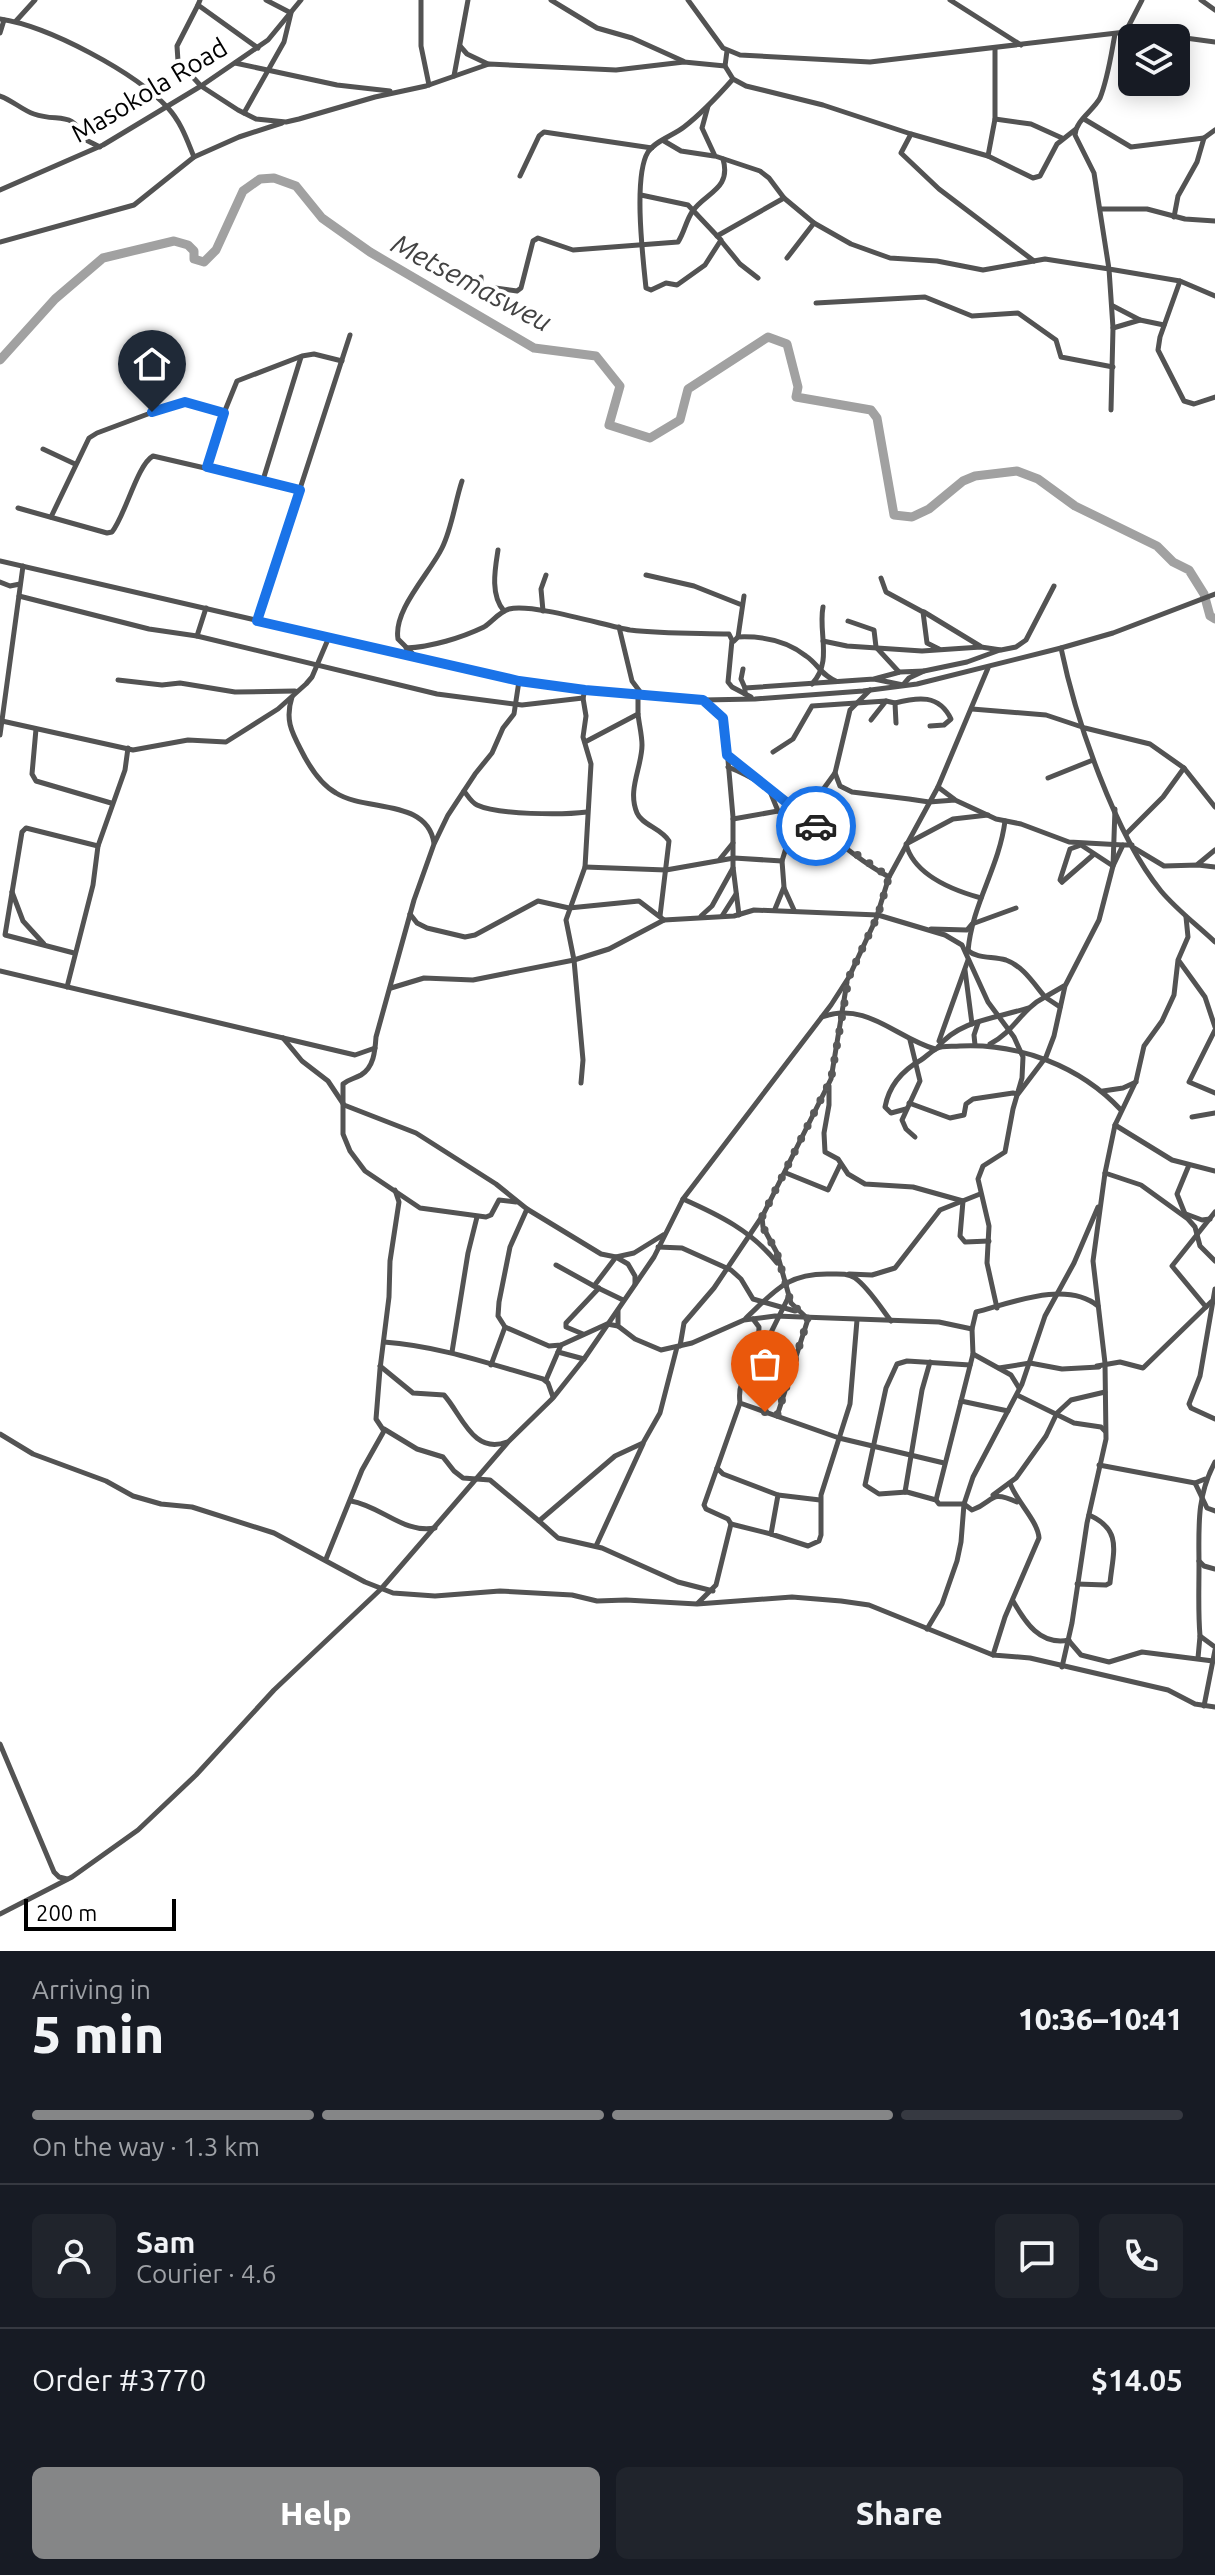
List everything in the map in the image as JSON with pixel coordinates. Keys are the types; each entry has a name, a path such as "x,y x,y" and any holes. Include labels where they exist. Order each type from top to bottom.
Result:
{"street":[{"path":"16,21 35,0"},
{"path":"244,113 284,42 291,13 266,0"},
{"name":"Masokola Road","path":"0,190 100,147 201,86 258,48 301,0"},
{"path":"421,0 421,46 429,85"},
{"path":"454,76 468,0"},
{"path":"551,0 597,28 632,38 684,62"},
{"path":"688,0 727,51 740,55 870,62 1118,33"},
{"path":"950,0 1022,46"},
{"path":"1130,24 1142,0"},
{"path":"1201,0 1215,10"},
{"path":"258,48 199,2 176,49 178,61 201,86 256,119 286,122"},
{"path":"0,33 2,20 16,21 117,67 146,87 167,107 177,120 194,157"},
{"path":"727,51 725,66 733,79 746,86 811,101 988,156 1037,178 1062,138 1076,129 1098,100 1106,82 1115,34"},
{"path":"1190,38 1215,42"},
{"path":"460,45 467,54 489,64"},
{"path":"988,156 995,119 995,49"},
{"path":"234,62 337,85 395,92"},
{"path":"0,242 134,205 194,157 239,137 429,85 489,64 624,70 684,62 725,66"},
{"path":"733,79 708,106 652,148 644,164 641,244 646,288 650,290 666,283 677,285 705,265 720,239 784,198"},
{"path":"0,96 35,114 72,121 80,127 86,140 100,147"},
{"path":"708,106 702,128 715,156"},
{"path":"995,119 1031,124 1062,138"},
{"path":"1084,119 1131,147 1204,138 1215,130"},
{"path":"1076,129 1075,135 1094,173 1109,269 1113,306 1111,410"},
{"path":"520,176 539,136 544,132 652,148"},
{"path":"911,134 901,153 939,189 1034,261"},
{"path":"1174,217 1178,196 1197,162 1204,138"},
{"path":"664,141 681,151 715,156 760,171 784,198 814,223 851,244 890,258 937,261 983,270 1034,261 1058,261 1180,281 1215,296"},
{"path":"481,277 481,286 517,291 521,288 535,238 573,250 678,242 693,209 710,196 723,180 726,170 723,159"},
{"path":"641,195 688,205 740,264 758,278"},
{"path":"1101,209 1147,209 1174,217 1215,221"},
{"path":"787,258 814,223"},
{"path":"1180,281 1158,350 1184,401 1194,404 1215,397"},
{"path":"816,303 925,297 972,316 1018,313 1056,340 1061,357 1113,367"},
{"path":"1113,306 1140,320 1164,325"},
{"path":"1113,328 1140,320"},
{"path":"257,621 350,335"},
{"path":"207,467 235,383 240,379 302,356 314,354 342,361"},
{"path":"263,480 302,356"},
{"path":"51,517 87,439 180,402 190,402 224,413"},
{"path":"43,449 75,464"},
{"path":"18,508 112,532 149,457 207,467 300,490"},
{"path":"416,657 398,639 398,627 419,583 442,549 462,481"},
{"path":"498,550 495,591 504,611"},
{"path":"0,561 519,681 703,700 870,690 988,668 1113,633 1213,595"},
{"path":"0,735 23,566"},
{"path":"543,611 541,589 546,575"},
{"path":"646,575 704,589 742,605"},
{"path":"881,578 886,592 981,647"},
{"path":"0,582 10,586 20,584"},
{"path":"745,691 840,683 900,672 924,671 1016,647 1026,640 1054,586"},
{"path":"19,596 149,629 197,636 437,694 516,704 583,698"},
{"path":"732,643 738,637 744,596"},
{"path":"812,684 821,670 825,655 823,607"},
{"path":"197,636 206,608"},
{"path":"406,648 423,647 474,631 491,623 504,611 513,609 543,611 642,631 729,634 732,643 728,682 755,699"},
{"path":"923,612 927,643 940,649"},
{"path":"848,621 874,630 876,647 900,672"},
{"path":"619,627 634,688 640,695 638,714 642,745 635,781 636,810 640,817 660,829 669,841 662,918"},
{"path":"738,637 754,636 788,646 806,656 826,677 840,683"},
{"path":"2,721 135,750 188,740 230,741 278,709 312,677 329,637"},
{"path":"823,641 847,646 922,651 981,647 1001,650"},
{"path":"1061,648 1093,760 1132,846 1160,890 1186,917 1214,939"},
{"path":"0,1914 68,1880 138,1830 196,1775 274,1690 381,1589 508,1442 553,1398 584,1359 635,1285 683,1199 849,977 878,915 889,877 938,787 988,668"},
{"path":"743,669 741,679 745,691"},
{"path":"903,685 909,678 924,671"},
{"path":"874,679 903,685"},
{"path":"118,680 162,685 180,683 235,692 294,693"},
{"path":"516,1202 499,1200 491,1215 477,1217 420,1208 365,1171 350,1151 343,1134 345,1082 365,1071 374,1058 376,1037 410,914 434,844 514,714 519,681"},
{"path":"581,1083 583,1060 574,960 566,920 585,867 591,764 583,733 585,690"},
{"path":"794,910 784,887 782,861 790,835 835,773 854,705 870,690"},
{"path":"294,693 288,714 290,729 321,781 340,796 409,813 424,821 430,827 434,844"},
{"path":"773,752 793,739 812,706 895,703 919,697 932,699 946,708 951,719 944,725 930,726"},
{"path":"703,700 723,718 739,915"},
{"path":"871,720 886,701"},
{"path":"895,703 896,723"},
{"path":"972,709 1046,715 1150,744 1184,768 1215,807"},
{"path":"585,742 638,714"},
{"path":"36,729 32,774 36,781 111,803"},
{"path":"67,987 93,885 98,846 125,770 128,748"},
{"path":"727,755 769,787 801,817 889,877"},
{"path":"1048,778 1093,760"},
{"path":"728,767 751,776"},
{"path":"1127,833 1163,797 1184,768"},
{"path":"835,773 840,786 852,792 929,802 955,800"},
{"path":"769,787 778,811"},
{"path":"938,787 955,800 988,815 1081,845 1132,846 1164,866 1215,867"},
{"path":"464,791 473,802 485,807 530,813 573,815 587,812"},
{"path":"818,827 815,816 821,795"},
{"path":"1113,866 1115,809"},
{"path":"733,819 778,811 801,817"},
{"path":"906,844 953,819 988,815"},
{"path":"997,1308 987,1263 987,1217 978,1179 986,1162 1005,1152 1024,1067 1021,1050 988,1002 966,950 981,898 995,869 1005,821"},
{"path":"74,953 5,935 22,832 26,828 98,846"},
{"path":"720,859 734,842"},
{"path":"906,844 916,866"},
{"path":"1081,845 1113,866"},
{"path":"1081,845 1070,849 1060,880 1062,882 1093,855"},
{"path":"1018,1094 1044,1060 1054,1036 1065,986 1099,920 1113,866 1123,845"},
{"path":"1198,865 1215,850"},
{"path":"585,867 666,870 720,859 782,861"},
{"path":"898,859 951,887 981,898"},
{"path":"700,917 712,906 733,867"},
{"path":"775,909 784,887"},
{"path":"12,891 23,921 46,946"},
{"path":"721,916 737,894"},
{"path":"410,914 420,925 465,937 475,935 533,902 569,908 633,900 644,902 662,918"},
{"path":"927,930 967,930 972,924 1016,908"},
{"path":"391,988 424,978 473,980 574,960 609,949 662,918 739,915 754,910 775,909 878,915 954,939 979,957 1012,963 1045,997 1060,1007"},
{"path":"1062,1667 1106,1431 1105,1366 1093,1261 1105,1173 1115,1125 1136,1081 1144,1046 1162,1021 1174,995 1178,960 1188,937 1186,917"},
{"path":"936,1049 968,959"},
{"path":"1178,960 1205,997 1215,1028 1189,1080 1215,1093"},
{"path":"965,967 972,1024"},
{"path":"0,971 355,1055 376,1047"},
{"path":"849,977 829,1083 824,1148 848,1174 865,1184 913,1187 963,1201"},
{"path":"1018,1094 973,1099 966,1104 964,1115 950,1118 907,1106 891,1113 887,1111 886,1103 903,1071 936,1049 944,1038 998,1014 1009,1015 1028,1008 1065,986"},
{"path":"987,1045 1010,1032 1028,1008"},
{"path":"822,1017 841,1012 889,1025 910,1040 936,1049 987,1045 1021,1050 1070,1070 1103,1091 1121,1110"},
{"path":"975,1045 974,1035 979,1021"},
{"path":"283,1038 302,1061 328,1081 344,1105 397,1123 416,1133 496,1184 516,1202 601,1254 616,1257 634,1253 664,1235"},
{"path":"910,1040 920,1081 902,1120 915,1137"},
{"path":"1103,1091 1123,1088 1136,1081"},
{"path":"596,1546 660,1413 684,1323 714,1288 762,1217 829,1083"},
{"path":"1192,1117 1215,1113"},
{"path":"1115,1125 1164,1156 1215,1171"},
{"path":"785,1173 828,1190 841,1164"},
{"path":"1186,1217 1177,1194 1189,1165"},
{"path":"1105,1173 1135,1181 1186,1217 1195,1227 1200,1246 1215,1261"},
{"path":"395,1189 399,1200 390,1261 376,1421 417,1449 443,1457 463,1478 490,1480 558,1538 596,1546 678,1582 713,1591"},
{"path":"744,1320 760,1302 786,1282 812,1273 872,1275 895,1268 940,1210 980,1194"},
{"path":"1162,1199 1177,1194"},
{"path":"683,1199 749,1234 779,1266"},
{"path":"963,1201 960,1236 965,1242 989,1241"},
{"path":"927,1629 942,1604 957,1561 964,1504 973,1477 1018,1392 1056,1295 1074,1263 1101,1201"},
{"path":"527,1209 510,1247 498,1316 510,1332 584,1359"},
{"path":"1186,1217 1202,1220 1214,1216"},
{"path":"1206,1307 1172,1266 1214,1216"},
{"path":"452,1352 477,1217"},
{"path":"697,1604 713,1591 721,1571 731,1524 728,1519 704,1508 740,1403 740,1385 758,1358 788,1297 786,1282 762,1217"},
{"path":"658,1247 682,1248 727,1268 741,1279 753,1299 785,1307 808,1319"},
{"path":"616,1257 632,1269 635,1285"},
{"path":"583,1334 566,1327 566,1323 616,1257"},
{"path":"556,1265 621,1303"},
{"path":"844,1274 860,1282 892,1321"},
{"path":"1215,1289 1200,1376 1189,1404 1191,1408 1215,1419"},
{"path":"936,1500 973,1354 972,1329 976,1312 1056,1295 1085,1297 1099,1306"},
{"path":"788,1297 800,1313"},
{"path":"998,1368 1030,1363 1065,1370 1120,1362 1143,1368 1211,1302"},
{"path":"618,1326 621,1303"},
{"path":"553,1398 546,1380 560,1348 607,1324 618,1326 649,1347 661,1350 678,1347 744,1320 780,1317 939,1322 972,1329"},
{"path":"753,1319 759,1327 758,1358"},
{"path":"777,1416 808,1319"},
{"path":"731,1524 808,1546 814,1545 821,1535 820,1501 851,1400 857,1320"},
{"path":"491,1365 505,1327"},
{"path":"384,1342 452,1352 546,1380"},
{"path":"973,1354 1014,1377 1018,1392 1074,1423 1101,1427 1106,1431"},
{"path":"964,1504 945,1505 905,1492 879,1494 866,1488 871,1447 892,1370 901,1361 970,1365"},
{"path":"905,1492 922,1390 930,1362"},
{"path":"380,1366 413,1393 444,1395 470,1434 494,1445 508,1442"},
{"path":"964,1504 969,1510 977,1509 1010,1483 1038,1448 1057,1413 1075,1398 1105,1392"},
{"path":"961,1401 1008,1411"},
{"path":"740,1403 839,1438 944,1463"},
{"path":"326,1559 362,1470 384,1429"},
{"path":"0,1434 33,1454 102,1479 133,1496 161,1504 192,1507 274,1533 381,1589 403,1595 500,1591 572,1595 597,1601 697,1604 792,1597 841,1601 869,1605 993,1655 1030,1658 1168,1690 1195,1704 1215,1707"},
{"path":"539,1521 615,1456 643,1443"},
{"path":"1198,1658 1197,1545 1201,1494 1215,1462"},
{"path":"1099,1465 1195,1483 1206,1479"},
{"path":"488,1466 490,1480"},
{"path":"717,1468 723,1474 778,1495 820,1501"},
{"path":"993,1655 1039,1533 1018,1502 1010,1483"},
{"path":"1195,1483 1207,1508 1215,1511"},
{"path":"771,1534 778,1495"},
{"path":"992,1495 1018,1502"},
{"path":"351,1501 375,1507 416,1529 436,1528"},
{"path":"1077,1584 1110,1583 1114,1541 1111,1531 1105,1522 1089,1515"},
{"path":"1199,1561 1215,1569"},
{"path":"1012,1600 1024,1619 1040,1635 1054,1641 1069,1640"},
{"path":"1200,1636 1215,1648 1204,1706"},
{"path":"1069,1640 1081,1655 1109,1662 1142,1652 1213,1661"},
{"path":"0,1744 54,1872 68,1880"}],"waterway":[{"name":"Metsemasweu","path":"0,360 55,299 103,258 174,241 188,245 194,251 194,259 204,262 216,250 243,191 260,179 274,178 296,186 322,218 370,252 534,348 596,356 620,386 609,425 650,438 680,420 688,389 768,337 787,344 798,387 796,397 871,410 877,418 894,515 912,517 929,509 963,481 975,476 1017,471 1038,479 1075,506 1157,546 1173,562 1189,570 1204,594 1210,616 1215,619"}],"way so far":[{"path":"765,1412 777,1416 808,1319 793,1307 788,1297 777,1253 763,1227 762,1217 831,1079 849,977 878,915 889,877 816,826"}],"route":[{"path":"152,412 180,402 190,402 224,413 207,467 300,490 257,621 519,681 703,700 723,718 727,755 816,826"}]}
